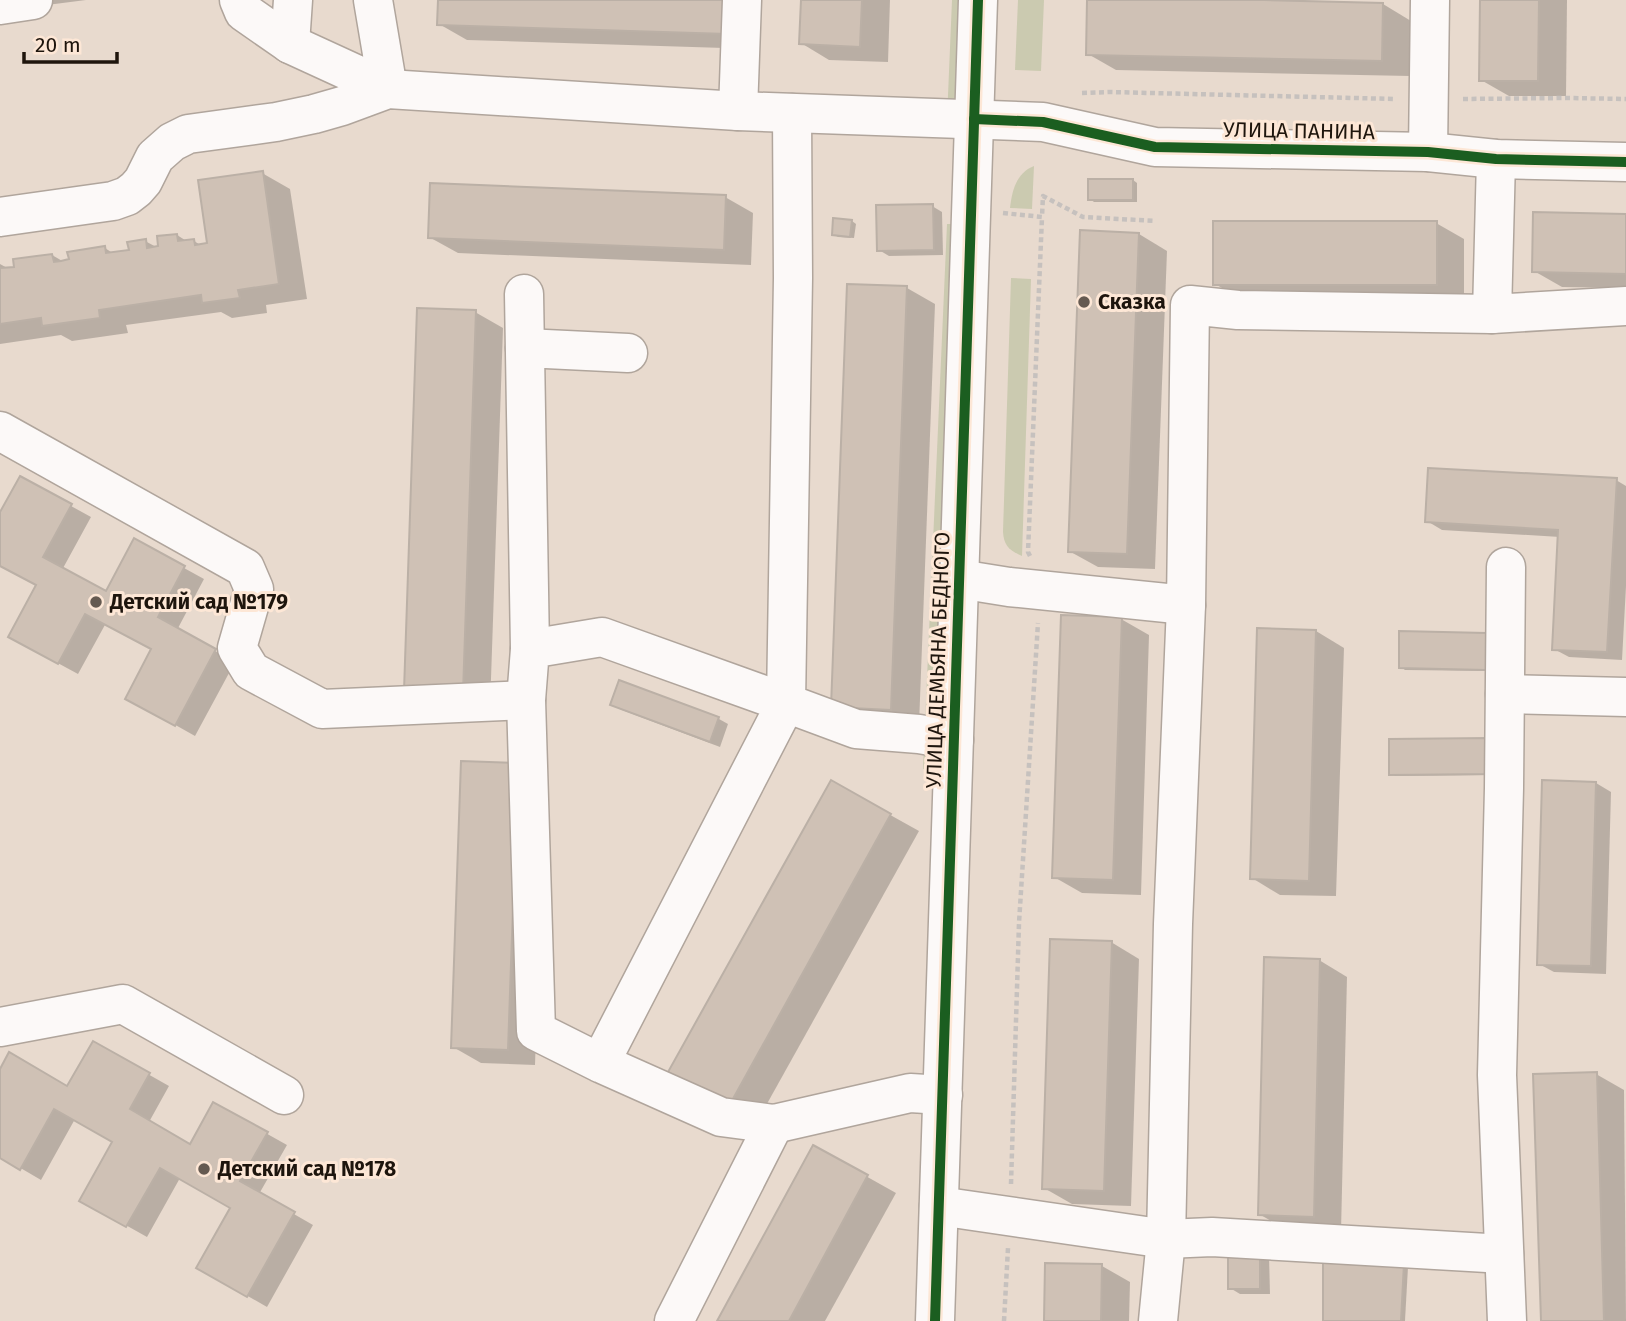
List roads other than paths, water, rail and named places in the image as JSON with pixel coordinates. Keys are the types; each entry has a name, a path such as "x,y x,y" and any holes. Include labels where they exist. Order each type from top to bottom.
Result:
{"street":[{"path":"0,5 33,0"},
{"path":"239,0 244,12 289,44 388,89"},
{"path":"289,44 293,0"},
{"path":"373,0 388,89"},
{"path":"738,111 743,0"},
{"name":"УЛИЦА ДЕМЬЯНА БЕДНОГО","path":"935,1321 978,0"},
{"path":"1428,152 1430,0"},
{"path":"0,217 113,201 136,189 155,157 172,142 188,135 314,114 388,89"},
{"name":"УЛИЦА ПАНИНА","path":"388,89 738,111 1044,122 1155,148 1428,152 1496,159 1626,162"},
{"path":"600,1063 786,703 793,278 792,113"},
{"path":"1492,314 1496,159"},
{"path":"524,294 530,649 526,700 536,1031 721,1117 774,1124 910,1093 943,1095"},
{"path":"1158,1321 1166,1239 1173,924 1185,604 1190,305 1238,310 1492,314 1626,306"},
{"path":"525,348 628,353"},
{"path":"0,430 245,568 254,589 237,648 251,670 322,709 526,700"},
{"path":"1506,567 1497,1075 1507,1321"},
{"path":"959,579 1185,604"},
{"path":"530,649 602,637 856,729 954,740"},
{"path":"1505,694 1626,697"},
{"path":"0,1027 123,1004 284,1095"},
{"path":"674,1321 774,1124"},
{"path":"939,1206 1166,1239 1212,1237 1504,1254"}],"place":[{"name":"Сказка","path":"1084,302"},
{"name":"Детский сад №179","path":"96,602"},
{"name":"Детский сад №178","path":"204,1169"}]}
